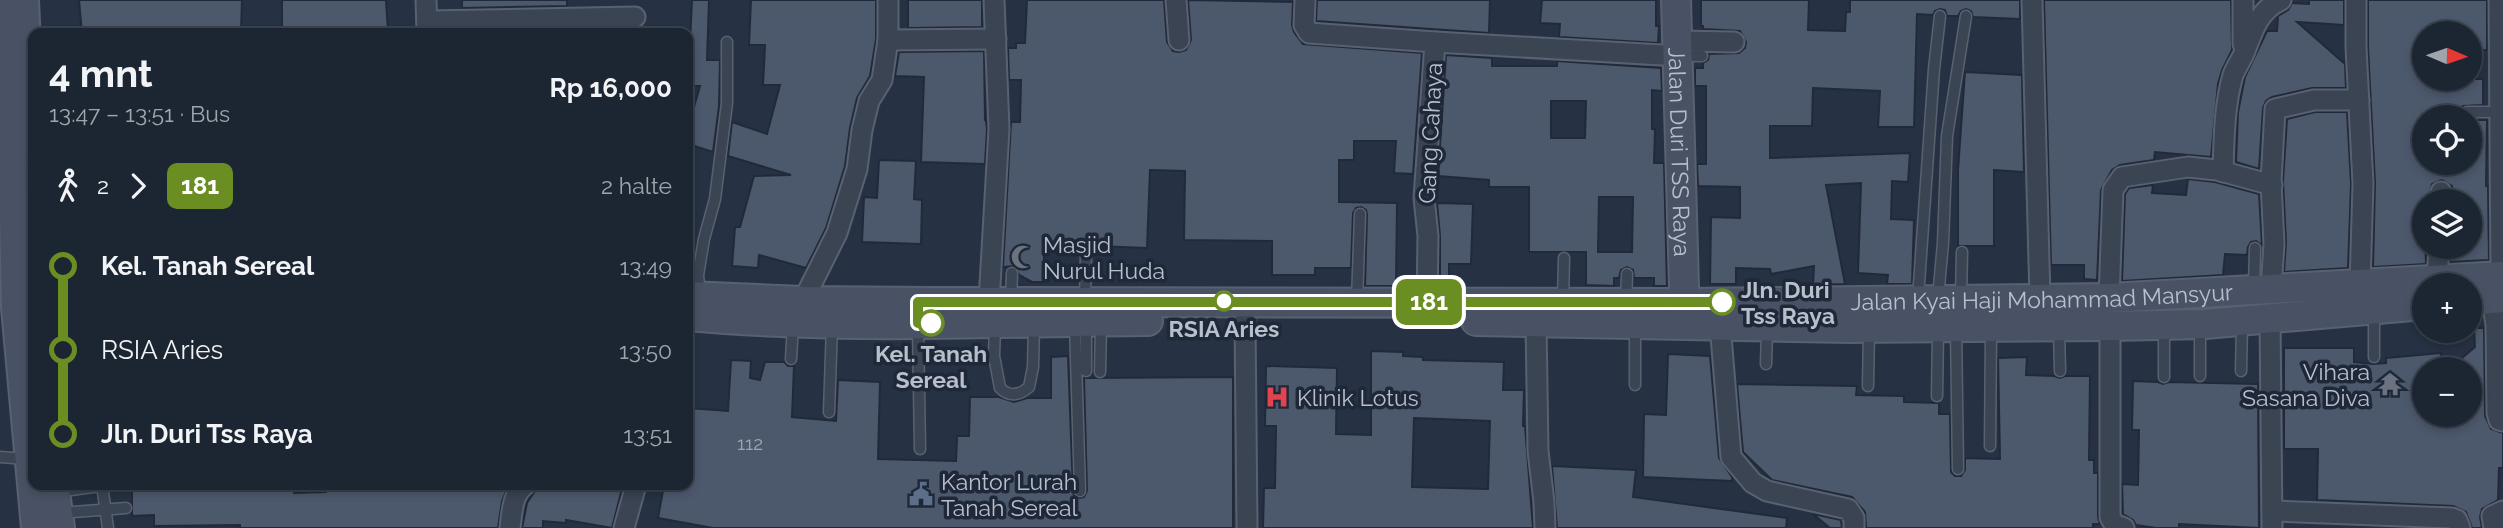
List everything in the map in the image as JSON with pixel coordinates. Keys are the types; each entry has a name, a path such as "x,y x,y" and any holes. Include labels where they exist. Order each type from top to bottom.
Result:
{"main road":[{"name":"Jalan Duri TSS Raya","path":"1676,0 1686,51 1685,314"},
{"path":"10,2 28,107"},
{"path":"10,2 5,165 18,225 28,394"},
{"path":"18,225 28,148"},
{"name":"Jalan Kyai Haji Mohammad Mansyur","path":"1244,311 1536,322 1631,313 1720,313 1939,299 2109,298 2412,282"},
{"path":"2109,298 2110,326"},
{"name":"Jalan Kyai Haji Mohammad Mansyur","path":"1244,311 1357,302 1563,302 1631,313"},
{"path":"693,303 798,312 918,313"},
{"name":"Jalan Kyai Haji Mohammad Mansyur","path":"1720,313 1767,325 2110,326 2200,324 2412,306"},
{"path":"999,308 1034,322 1087,316 1244,311"},
{"path":"798,312 832,323 918,313 999,308 1087,316"},
{"path":"45,490 53,509"}],"street":[{"path":"426,0 427,27 635,17"},
{"path":"798,312 836,233 857,169 869,102 882,80 888,40 887,0"},
{"path":"994,0 999,129 999,308"},
{"path":"1176,0 1179,40"},
{"name":"Gang Cahaya","path":"1305,0 1304,25 1309,33 1436,42 1424,198 1428,236 1427,302"},
{"path":"2032,0 2040,299"},
{"path":"2243,0 2242,33 2245,53"},
{"path":"2223,172 2228,102 2234,73 2245,53 2251,30 2274,3 2281,0"},
{"path":"2357,0 2356,47 2363,184 2360,285"},
{"path":"2499,0 2502,179 2495,292 2497,413 2503,421"},
{"path":"888,40 996,39"},
{"path":"1436,42 1686,51 1734,42"},
{"path":"2262,289 2274,225 2274,109 2314,100 2359,100"},
{"path":"2109,298 2113,190 2122,177 2188,167 2223,172 2272,185"},
{"path":"1244,311 1247,528"},
{"path":"1720,313 1731,457 1753,483 1767,491 1848,509 1854,518 1854,528"},
{"path":"2256,319 2272,520 2452,518 2457,520 2460,528"},
{"path":"1536,322 1538,451 1545,528"},
{"path":"2110,326 2109,517 2114,524 2124,528"},
{"path":"510,528 512,506 519,490"},
{"path":"624,528 635,490"},
{"path":"2494,528 2492,516 2503,511"}],"lane":[{"path":"1939,299 1934,69 1940,16"},
{"path":"1939,299 1947,136 1966,16"},
{"path":"693,298 715,199 727,103 727,42"},
{"path":"2482,112 2500,112"},
{"path":"1357,302 1360,214"},
{"path":"2255,248 2262,289"},
{"path":"1939,299 1962,252"},
{"path":"1086,253 1086,371"},
{"path":"1563,302 1564,258"},
{"path":"1012,273 999,308 994,356 1000,388 1009,395 1021,393 1028,387 1033,367 1034,322"},
{"path":"1627,274 1635,385"},
{"path":"2374,309 2374,357"},
{"path":"791,359 798,312"},
{"path":"918,313 920,449"},
{"path":"1087,316 1100,372"},
{"path":"1080,491 1087,316"},
{"path":"2241,371 2256,319"},
{"path":"829,412 832,323"},
{"path":"2200,324 2200,376"},
{"path":"1766,364 1767,325"},
{"path":"2164,325 2164,377"},
{"path":"2059,326 2060,371"},
{"path":"1868,386 1869,327"},
{"path":"1937,396 1947,327"},
{"path":"1947,327 1958,469"},
{"path":"1990,446 1991,327"},
{"path":"0,457 28,459"},
{"path":"53,509 93,490"},
{"path":"104,490 107,528"},
{"path":"53,509 126,508"}],"building":[{"path":"79,0 242,0 241,28 82,28"},
{"path":"282,0 386,0 388,28 282,28"},
{"path":"462,0 567,0 567,6 462,8"},
{"path":"692,0 709,0 707,60 720,60 719,106 713,152 693,146 693,110 700,86 693,86 693,28 691,28"},
{"path":"751,0 876,0 876,39 870,76 857,98 845,166 826,228 806,268 759,255 758,268 732,266 735,227 740,227 754,176 791,175 728,156 732,122 767,134 780,85 763,85 765,45 749,45"},
{"path":"908,0 982,0 982,27 908,28"},
{"path":"1027,0 1164,0 1167,42 1173,51 1179,52 1186,50 1191,40 1188,0 1293,2 1292,25 1303,44 1422,53 1413,174 1394,173 1396,141 1354,141 1354,160 1339,160 1339,202 1397,203 1396,286 1365,286 1367,214 1361,207 1356,208 1353,213 1351,268 1315,268 1315,275 1272,275 1272,241 1184,240 1185,171 1150,170 1147,248 1044,244 1044,282 1032,282 1019,275 1015,266 1003,267 1011,122 1020,122 1021,80 1009,80 1008,48 1016,48 1016,43 1025,43"},
{"path":"1317,0 1490,0 1489,33 1316,21"},
{"path":"1542,0 1656,0 1658,43 1559,37 1560,24 1540,23"},
{"path":"1701,0 1809,0 1808,30 1845,31 1850,0 2020,0 2020,19 1973,17 1971,11 1966,9 1958,16 1947,16 1945,10 1940,9 1933,15 1917,14 1914,127 1878,127 1880,91 1813,88 1812,126 1770,126 1770,158 1910,153 1908,182 1892,181 1891,219 1914,220 1912,284 1887,284 1888,275 1858,273 1861,183 1826,185 1845,284 1813,285 1814,266 1771,274 1770,269 1736,268 1736,284 1710,284 1711,217 1740,218 1740,187 1698,186 1697,164 1706,164 1706,86 1695,86 1695,68 1703,68 1709,54 1739,53 1745,48 1746,42 1740,31 1703,29"},
{"path":"2044,0 2231,0 2232,50 2218,84 2211,157 2155,152 2154,160 2120,165 2112,170 2101,190 2097,280 2084,279 2084,265 2051,265"},
{"path":"2309,0 2344,0 2344,25 2297,22 2345,64 2346,88 2312,88 2272,97 2266,101 2263,108 2259,169 2236,162 2238,112 2245,77 2267,31 2277,31 2278,16 2288,10 2292,3 2309,4"},
{"path":"2368,0 2487,0 2487,50 2482,50 2482,21 2412,21 2412,91 2482,91 2483,79 2483,105 2412,105 2412,175 2482,175 2482,120 2487,120 2489,260 2450,262 2450,259 2482,259 2482,189 2452,189 2452,186 2442,180 2432,184 2431,189 2412,189 2412,259 2426,259 2426,264 2373,267 2375,183"},
{"path":"984,51 987,129 985,164 921,162 924,77 895,76 899,52"},
{"path":"1446,55 1492,58 1492,66 1557,66 1557,61 1661,68 1662,91 1652,90 1652,129 1655,129 1654,163 1664,163 1667,286 1654,286 1654,278 1634,278 1633,270 1627,267 1621,270 1619,278 1614,278 1614,286 1586,285 1586,252 1529,252 1529,187 1489,187 1489,180 1438,176","holes":["1551,101 1586,101 1585,138 1551,138","1599,197 1633,197 1632,252 1598,252"]},
{"path":"1965,72 2022,75 2024,172 1994,170 1994,246 1958,246 1958,170"},
{"path":"2315,112 2347,112 2351,184 2348,268 2284,272 2286,243 2283,181 2287,119"},
{"path":"879,160 916,161 914,199 922,200 921,244 862,242 864,197 877,198"},
{"path":"2188,179 2215,182 2259,194 2262,245 2256,241 2251,242 2247,255 2225,254 2223,275 2122,281 2125,194 2129,188 2153,185 2152,193 2186,195"},
{"path":"1437,203 1473,204 1471,264 1449,264 1449,279 1440,279"},
{"path":"2484,328 2485,416 2491,429 2503,433 2503,468 2499,468 2498,500 2482,509 2482,528 2472,528 2466,512 2453,506 2317,500 2318,449 2284,449 2284,348 2354,348 2354,362 2373,364 2386,363 2386,358 2441,353 2441,357 2412,357 2412,427 2482,427 2482,357 2463,357 2475,347 2475,343 2482,343"},
{"path":"1371,351 1403,352 1403,356 1423,357 1423,360 1504,362 1503,390 1524,390 1523,426 1533,528 1263,528 1264,488 1275,488 1276,426 1265,426 1266,366 1337,368 1336,434 1371,435","holes":["1414,418 1490,421 1488,489 1412,487"]},
{"path":"1668,354 1710,356 1719,458 1732,481 1643,477 1644,414 1666,415"},
{"path":"1068,356 1073,491 1074,495 1080,498 1084,497 1087,491 1084,378 1233,377 1233,528 713,528 658,518 663,490 693,490 693,408 728,411 731,360 751,361 750,378 760,380 765,362 784,362 788,366 794,366 792,417 836,421 838,380 880,382 878,459 956,461 957,436 969,436 970,397 999,397 1014,402 1027,398 1051,398 1051,357"},
{"path":"2027,357 2026,375 2060,378 2090,376 2089,460 2094,460 2094,473 2098,473 2100,524 2093,524 2093,528 1866,528 1865,512 1852,497 1772,480 1743,452 1737,384 1857,386 1856,395 1904,396 1904,402 1939,403 1939,414 1950,414 1951,472 1955,476 1961,476 1965,470 1965,458 2000,459 1998,358"},
{"path":"2133,381 2163,384 2258,384 2259,528 2179,524 2179,528 2156,528 2136,525 2123,514 2122,484 2138,485 2139,430 2132,430"},
{"path":"1552,466 1636,470 1633,497 1787,518 1786,528 1557,528"},
{"path":"132,490 294,490 294,493 326,490 507,490 502,501 498,528 154,526 154,515 132,516"},
{"path":"535,490 622,490 612,528 566,520 566,523 543,521 543,528 522,528 527,503"},
{"path":"1813,514 1841,520 1842,528 1830,528"}],"bus line":[{"name":"181","path":"931,323 918,323 918,302 1722,302"}],"place":[{"name":"Masjid Nurul Huda","path":"1023,257"},
{"name":"RSIA Aries","path":"1224,301"},
{"name":"Jln. Duri Tss Raya","path":"1722,302"},
{"name":"Kel. Tanah Sereal","path":"931,323"},
{"name":"Vihara Sasana Diva","path":"2390,384"},
{"name":"Klinik Lotus","path":"1277,397"},
{"name":"Kantor Lurah Tanah Sereal","path":"921,494"}]}
